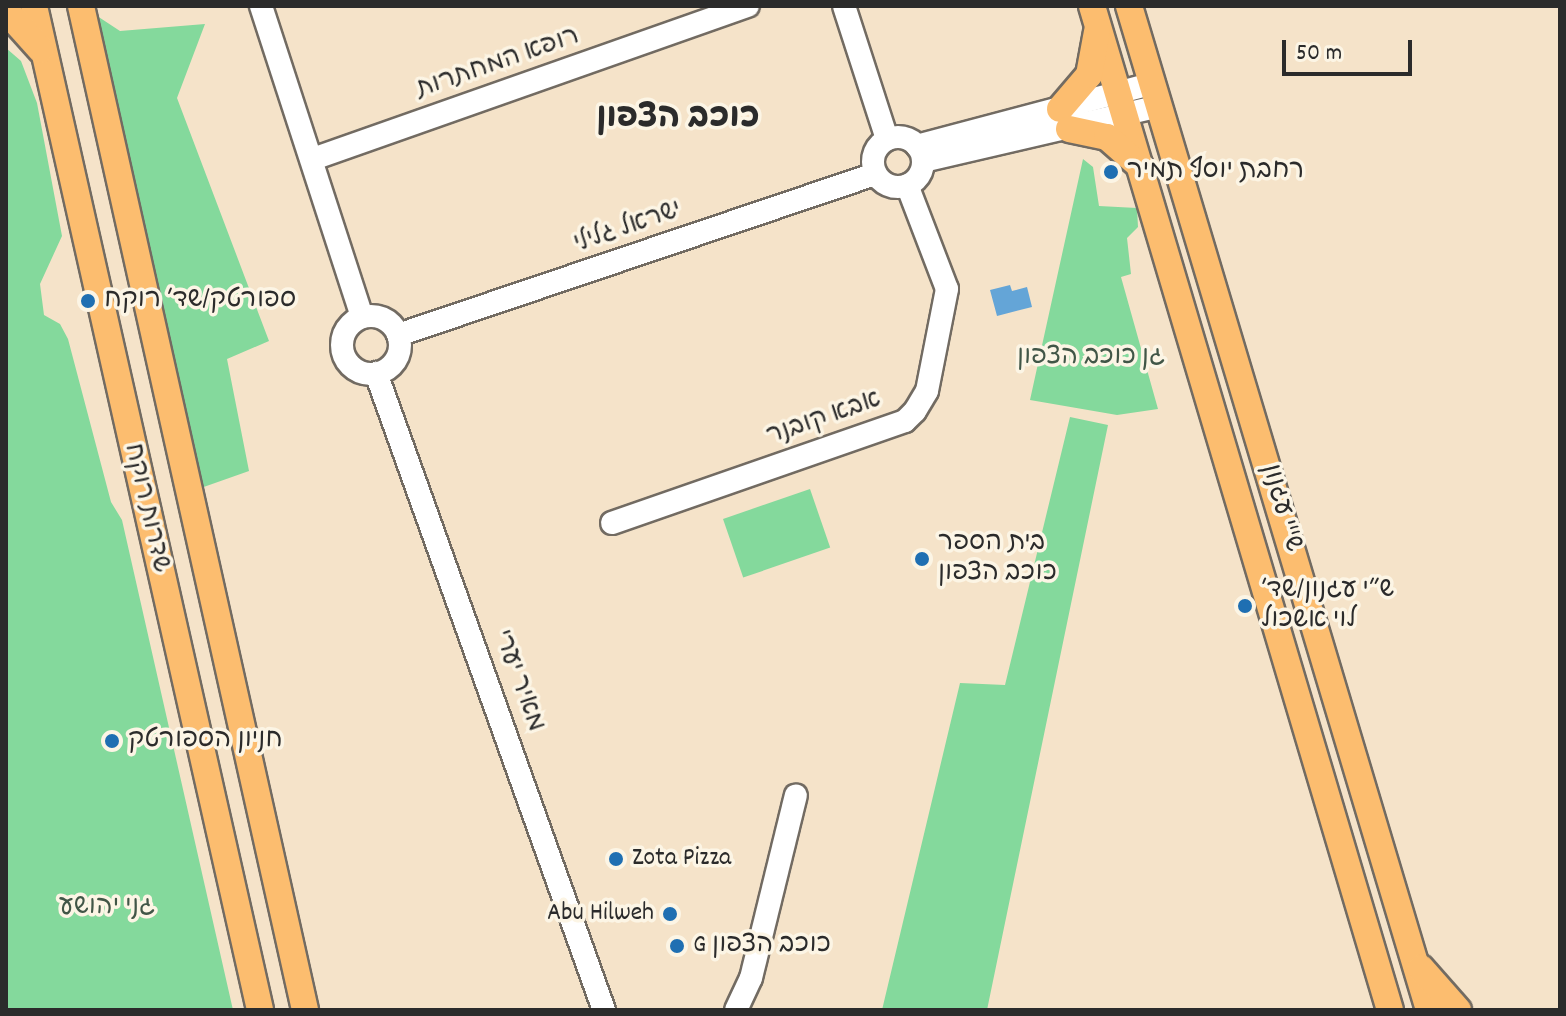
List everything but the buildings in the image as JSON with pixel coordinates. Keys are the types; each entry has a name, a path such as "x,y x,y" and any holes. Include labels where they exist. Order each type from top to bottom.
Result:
{"main road":[{"name":"שדרות רוקח","path":"34,6 260,1010"},
{"name":"שדרות רוקח","path":"81,6 305,1010"},
{"name":"ש''י עגנון","path":"1129,6 1429,1010"},
{"path":"6,11 45,56"},
{"path":"1095,15 1089,75 1064,119 1107,137 1142,169"},
{"name":"ש''י עגנון","path":"1095,15 1390,1010"},
{"path":"1411,956 1458,1010"},
{"path":"1379,1010 1380,973"}],"street":[{"path":"261,6 362,317"},
{"name":"רופא המחתרות","path":"313,159 748,6"},
{"path":"844,6 887,139"},
{"path":"920,153 1156,95"},
{"path":"903,137 920,153 918,177 907,185 887,185 875,174 873,158 887,139 903,137"},
{"name":"ישראל גלילי","path":"398,335 875,174"},
{"name":"אבא קובנר","path":"612,523 905,421 915,411 927,391 947,289 907,185"},
{"path":"362,317 388,321 398,335 398,355 376,373 350,365 342,347 347,329 362,317"},
{"name":"מאיר יערי","path":"376,373 604,1010"},
{"path":"736,1010 751,978 796,795"}],"green space":[{"path":"88,10 120,31 205,24 177,98 269,341 227,359 249,471 198,489"},
{"name":"גני יהושע","path":"6,48 21,61 37,103 62,236 40,284 44,315 60,324 68,339 111,502 122,520 233,1010 6,1010"},
{"name":"גן כוכב הצפון","path":"1083,159 1093,167 1099,206 1137,208 1138,227 1127,238 1131,274 1121,277 1158,409 1117,415 1030,400"},
{"path":"1070,417 1108,425 987,1010 882,1010 960,683 1005,685"},
{"path":"810,489 830,548 743,578 723,519"}],"water":[{"path":"1010,285 1012,291 1027,287 1032,307 997,316 990,290"}],"place":[{"name":"רחבת יוסף תמיר","path":"1111,172"},
{"name":"ספורטק/שד׳ רוקח","path":"88,301"},
{"name":"בית הספר כוכב הצפון","path":"922,559"},
{"name":"ש״י עגנון/שד׳ לוי אשכול","path":"1245,606"},
{"name":"חניון הספורטק","path":"112,741"},
{"name":"Zota Pizza","path":"616,859"},
{"name":"Abu Hilweh","path":"670,914"},
{"name":"G כוכב הצפון","path":"677,946"}],"district":[{"name":"כוכב הצפון","path":"678,120"}]}
